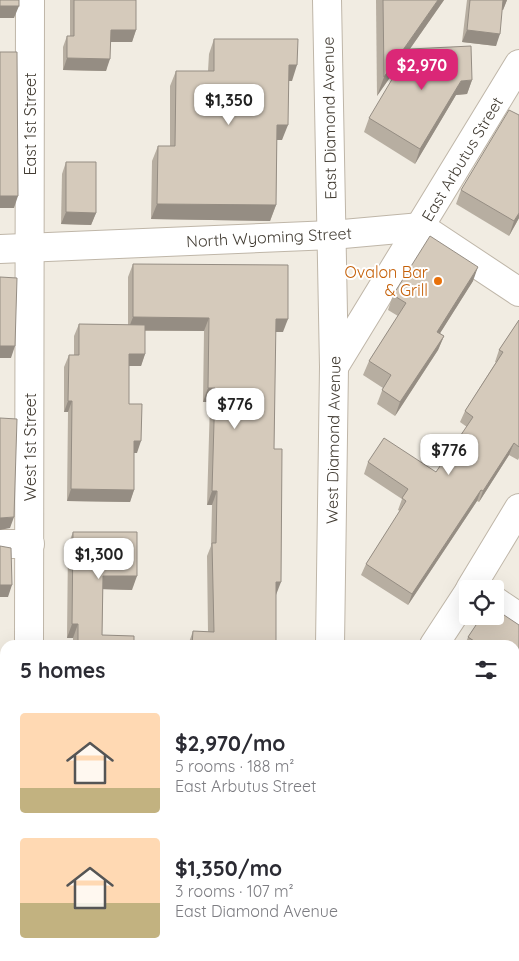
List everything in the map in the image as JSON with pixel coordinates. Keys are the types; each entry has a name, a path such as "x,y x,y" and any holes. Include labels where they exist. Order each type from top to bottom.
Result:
{"street":[{"name":"East 1st Street","path":"30,0 30,248"},
{"name":"East Diamond Avenue","path":"327,0 332,235"},
{"name":"East Arbutus Street","path":"334,367 519,64"},
{"name":"North Wyoming Street","path":"0,248 332,235 421,227"},
{"path":"421,227 519,292"},
{"name":"West Diamond Avenue","path":"330,640 334,367 332,235"},
{"name":"West 1st Street","path":"29,640 30,248"},
{"path":"476,580 519,508"},
{"path":"0,544 30,544"},
{"path":"437,640 459,607"},
{"path":"504,607 519,617"}],"building":[{"path":"0,0 19,0 19,6 0,6"},
{"path":"74,0 136,0 136,30 111,30 110,59 67,58 67,36 74,36"},
{"path":"383,0 438,0 384,77"},
{"path":"470,0 503,0 500,34 467,30"},
{"path":"214,39 298,39 297,65 289,65 288,125 277,125 276,205 157,204 158,146 175,146 176,71 214,71"},
{"path":"471,46 472,80 461,81 420,149 369,118 410,49"},
{"path":"0,52 17,52 18,196 0,196"},
{"path":"509,110 519,115 519,213 514,221 461,190"},
{"path":"66,162 96,162 96,213 66,212"},
{"path":"430,236 478,267 437,332 444,336 400,402 382,390 391,375 369,361 406,303 393,295"},
{"path":"133,264 288,265 288,319 276,319 274,449 282,449 281,582 276,582 276,640 192,640 193,631 214,632 212,543 216,543 217,491 212,491 215,388 208,388 209,318 133,317"},
{"path":"0,277 17,278 15,346 0,346"},
{"path":"519,320 519,447 514,443 412,594 366,564 406,501 402,498 408,489 368,462 384,438 436,472 473,417 465,411 503,352 499,350"},
{"path":"79,324 145,325 145,354 129,354 129,404 142,404 141,441 134,441 134,490 71,489 72,401 68,401 69,355 79,355"},
{"path":"0,418 17,419 14,517 0,518"},
{"path":"73,532 137,532 137,576 103,576 102,635 134,636 134,640 78,640 78,624 72,624"},
{"path":"0,546 11,548 12,585 0,585"},
{"path":"504,615 519,625 519,640 472,640 468,637 476,625 504,625"}],"place":[{"name":"Ovalon Bar & Grill","path":"438,281"}]}
